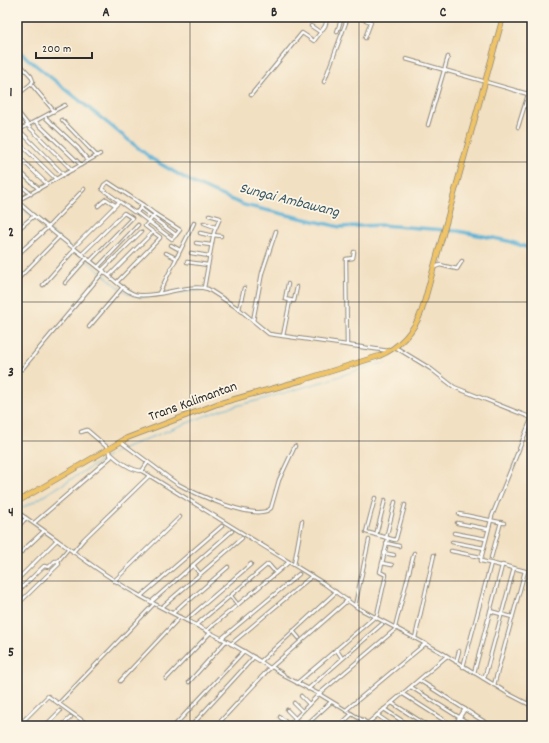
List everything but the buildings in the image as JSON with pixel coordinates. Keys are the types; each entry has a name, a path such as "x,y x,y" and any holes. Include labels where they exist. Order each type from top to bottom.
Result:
{"highway":[{"path":"390,351 417,322 440,246 503,17"},
{"name":"Trans Kalimantan","path":"17,502 120,441 217,404 303,380 390,351"}],"street":[{"path":"251,95 302,33 314,41 325,26 328,17"},
{"path":"337,32 342,17"},
{"path":"324,82 348,17"},
{"path":"357,17 371,22 365,38"},
{"path":"311,26 320,32"},
{"path":"428,126 448,57"},
{"path":"406,59 528,94"},
{"path":"17,61 31,76 33,81 17,95"},
{"path":"518,127 532,82"},
{"path":"31,84 54,111"},
{"path":"17,131 65,105"},
{"path":"17,111 27,125 72,170"},
{"path":"46,118 78,148 88,160"},
{"path":"62,120 99,155 17,201 47,228 82,254 102,272 117,282 121,288 137,295 204,288 212,291 239,309 269,334 390,351"},
{"path":"36,122 81,165"},
{"path":"23,134 64,174"},
{"path":"17,141 56,179"},
{"path":"17,155 47,184"},
{"path":"17,169 39,189"},
{"path":"17,182 31,194"},
{"path":"106,182 144,205 180,231 172,239 136,212 119,202 102,189 106,182"},
{"path":"17,255 47,228 84,189"},
{"path":"98,206 105,199 115,205"},
{"path":"43,285 74,249 119,202"},
{"path":"136,212 144,205"},
{"path":"140,208 176,235"},
{"path":"82,254 124,213 132,218 90,261"},
{"path":"117,282 160,238 146,226 156,214"},
{"path":"204,288 213,235 220,218 210,215"},
{"path":"17,230 34,216"},
{"path":"159,293 194,223"},
{"path":"204,223 215,227"},
{"path":"98,267 138,225"},
{"path":"253,322 262,273 276,231"},
{"path":"22,369 102,272 141,232"},
{"path":"109,276 153,232"},
{"path":"200,233 221,236"},
{"path":"17,280 59,237"},
{"path":"196,243 211,245"},
{"path":"170,245 180,250"},
{"path":"347,345 346,258 353,258 354,252"},
{"path":"166,253 176,258"},
{"path":"191,253 209,256"},
{"path":"65,283 86,259"},
{"path":"434,267 438,265 458,268 462,261"},
{"path":"187,262 208,265"},
{"path":"288,284 284,299 290,301 294,301 298,287"},
{"path":"89,327 121,288"},
{"path":"239,309 244,288"},
{"path":"283,336 290,301"},
{"path":"395,347 431,369 454,387 532,418 491,520 481,557 481,561 525,571 494,685"},
{"path":"81,432 87,430 107,449 111,455 137,471 142,472 312,576 355,606 396,627 447,656 515,698 530,705 531,688"},
{"path":"120,441 179,484 226,506 250,512 264,512 271,508 279,480 295,446"},
{"path":"34,523 111,455"},
{"path":"142,472 148,462"},
{"path":"73,552 84,539 148,476"},
{"path":"375,498 366,532 387,538 396,539 405,505"},
{"path":"376,535 385,500"},
{"path":"297,682 377,615 386,575 380,572 395,502"},
{"path":"17,512 114,581 244,651 284,676 319,694 372,726"},
{"path":"459,514 502,522 491,558"},
{"path":"114,581 180,517"},
{"path":"17,528 26,518"},
{"path":"294,565 302,520"},
{"path":"457,523 488,529"},
{"path":"141,596 222,526"},
{"path":"17,556 44,531"},
{"path":"59,703 153,603 232,531"},
{"path":"454,533 486,539"},
{"path":"162,607 242,538"},
{"path":"17,580 57,540"},
{"path":"355,606 369,540"},
{"path":"452,542 484,548"},
{"path":"386,543 398,546"},
{"path":"18,603 59,564 58,561 68,549"},
{"path":"451,551 481,557"},
{"path":"384,553 394,555"},
{"path":"280,717 288,726 319,694 396,627 414,553"},
{"path":"415,638 434,555"},
{"path":"17,592 44,566 48,567 55,561 58,561"},
{"path":"166,679 208,632 289,562"},
{"path":"382,563 392,565"},
{"path":"463,667 491,563"},
{"path":"186,620 251,564"},
{"path":"196,625 268,564 276,573"},
{"path":"193,565 200,574"},
{"path":"474,673 502,565"},
{"path":"174,613 186,601 191,599 228,567"},
{"path":"483,678 514,568"},
{"path":"221,639 300,574"},
{"path":"231,644 312,576"},
{"path":"261,661 336,592"},
{"path":"231,596 238,605"},
{"path":"216,726 271,667 348,600"},
{"path":"490,611 512,617"},
{"path":"120,682 180,617"},
{"path":"308,689 382,624"},
{"path":"293,631 298,638"},
{"path":"189,682 226,641"},
{"path":"346,710 425,644"},
{"path":"336,649 342,658"},
{"path":"174,726 244,651"},
{"path":"456,662 459,651"},
{"path":"368,723 447,656"},
{"path":"191,726 254,657"},
{"path":"419,680 491,726"},
{"path":"411,687 473,726"},
{"path":"403,694 454,726 466,709"},
{"path":"18,726 48,696 90,726"},
{"path":"301,696 309,704"},
{"path":"305,726 331,702"},
{"path":"294,703 302,711"},
{"path":"392,703 428,726"},
{"path":"384,709 410,726"},
{"path":"44,726 60,710"},
{"path":"287,710 300,726"},
{"path":"339,726 352,714"},
{"path":"377,716 393,726"},
{"path":"62,726 71,717"},
{"path":"357,726 363,720"}],"waterway":[{"name":"Sungai Ambawang","path":"17,48 28,59 152,159 195,184 244,205 340,227 381,225 458,231 508,241 532,249"},
{"path":"17,204 120,288"},
{"path":"123,290 136,296 151,296"},
{"path":"157,295 203,290"},
{"path":"112,454 121,449 223,409 325,381 373,365 386,363"},
{"path":"17,510 32,503 109,456"}]}
